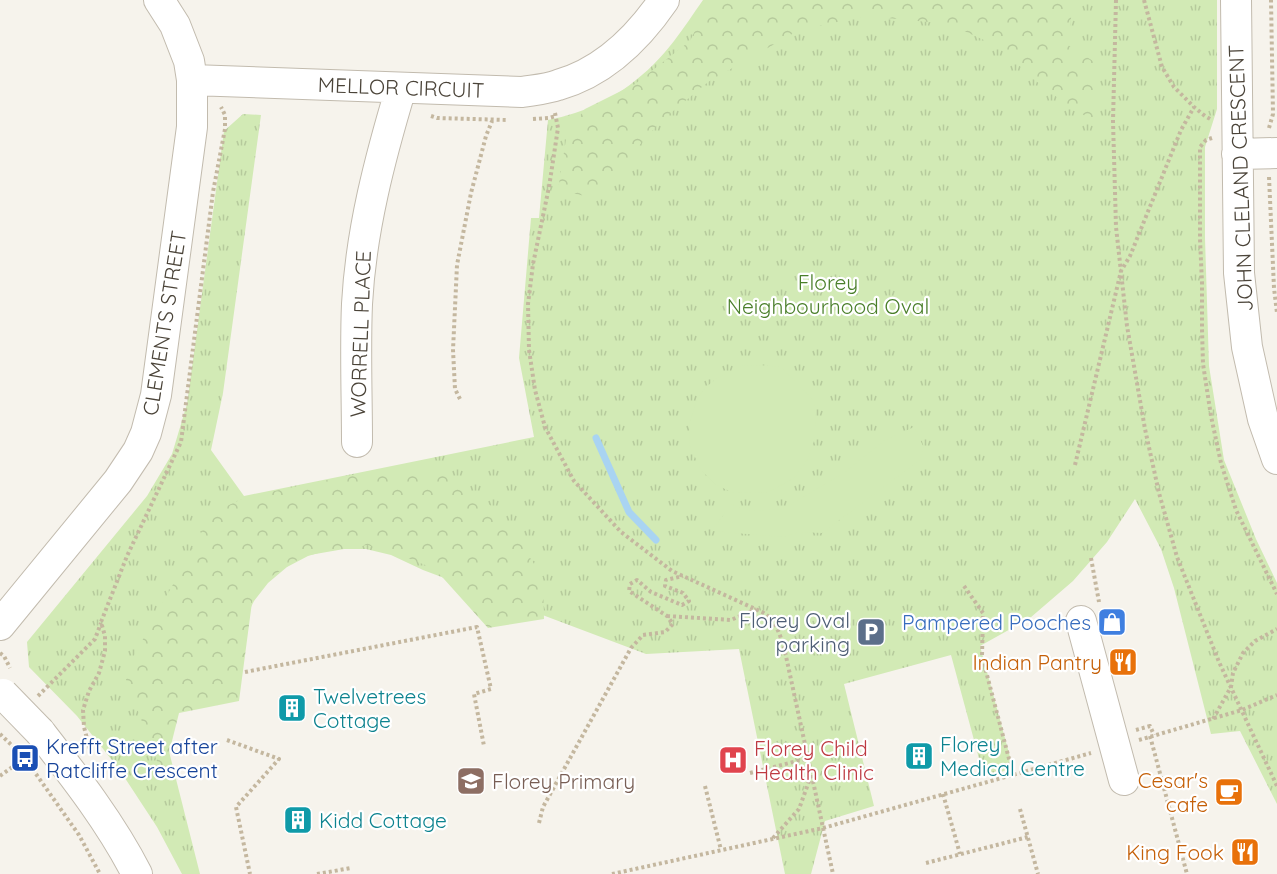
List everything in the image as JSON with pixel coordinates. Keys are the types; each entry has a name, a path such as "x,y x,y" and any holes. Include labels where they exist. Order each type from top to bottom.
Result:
{"street":[{"path":"159,0 175,25 189,61 192,80"},
{"name":"MELLOR CIRCUIT","path":"192,80 522,92 558,85 593,70 609,60 639,34 664,0"},
{"name":"JOHN CLELAND CRESCENT","path":"1236,0 1230,138 1239,273 1247,347 1263,419 1277,459"},
{"name":"CLEMENTS STREET","path":"0,625 118,482 138,451 146,433 156,395 191,139 192,80"},
{"name":"WORRELL PLACE","path":"357,442 357,303 366,227 382,153 401,88"},
{"path":"1230,138 1277,153"},
{"path":"1081,621 1124,780"},
{"path":"2,692 30,743 86,792 124,848 137,874"}],"path":[{"path":"1116,0 1113,121 1116,227 1129,337 1145,429 1159,493 1177,557 1219,662 1277,786"},
{"path":"1144,0 1162,67 1174,87 1194,107 1215,121 1230,138"},
{"path":"1075,465 1121,271 1130,256 1181,130 1194,107"},
{"path":"555,110 558,128 528,304 529,350 535,390 545,427 574,481 621,532 672,571 756,609 768,616 777,626 784,647 833,874"},
{"path":"460,399 455,389 453,350 457,265 471,193 492,121"},
{"path":"1230,138 1206,140 1200,147 1203,364 1210,416 1236,510 1277,594"},
{"path":"539,823 543,807 631,648 643,635 665,632 674,624 667,616 629,591 630,584 637,580 651,592 682,605 688,601 683,593 665,586 666,580 684,576"},
{"path":"964,586 983,613 982,656 1013,774"},
{"path":"667,616 731,620 756,609"},
{"path":"32,702 94,639 101,622"},
{"path":"245,672 477,627 491,688 474,694 484,746"},
{"path":"1212,719 1231,687 1233,673 1243,652 1255,641 1277,629"},
{"path":"612,874 823,828 1212,719 1242,710 1277,695"},
{"path":"0,734 30,743 25,758 0,776"},
{"path":"1150,736 1187,874"},
{"path":"227,740 279,759 236,807 250,874"},
{"path":"750,773 809,758"},
{"path":"32,768 79,835 100,874"},
{"path":"773,838 799,809 812,773"},
{"path":"705,786 721,850"},
{"path":"944,794 960,854"},
{"path":"1020,809 1038,874"},
{"path":"926,863 1028,837"},
{"path":"317,874 351,868"}],"green space":[{"name":"Florey Neighbourhood Oval","path":"703,0 1217,0 1217,109 1205,147 1209,366 1224,460 1256,539 1277,583 1277,804 1240,731 1211,734 1174,588 1161,549 1135,499 1107,542 1073,581 1030,618 980,646 1013,768 984,777 951,655 844,684 874,806 825,821 811,874 785,874 739,649 646,654 423,570 391,555 366,549 332,549 308,556 287,567 268,583 254,601 243,623 153,688 200,874 182,874 157,827 119,769 77,716 29,667 27,642 147,496 172,454 187,404 224,131 243,114 261,115 223,393 211,450 244,496 534,437 519,358 531,218 539,218 548,120 589,108 630,85 664,53"},
{"path":"710,0 1073,0 1068,45 1093,61 1094,122 1045,89 999,47 949,24 866,16 799,30 708,82 660,122 635,150 617,180 594,198 558,190 567,133 585,109 635,84 690,41"},
{"path":"741,366 781,367 814,401 816,422 814,441 808,459 794,478 769,492 734,493 716,485 701,470 689,444 690,422 697,399 717,378"},
{"path":"914,427 924,448 920,460 822,533 800,532 782,537 712,531 731,504 750,511 783,509 845,472 885,440"},
{"path":"386,468 440,469 502,514 543,578 544,619 488,628 435,569 398,554 367,545 304,556 254,587 239,701 179,713 163,777 124,674 212,513 246,497"}],"waterway":[{"path":"596,438 629,512 656,540"}],"place":[{"name":"Pampered Pooches","path":"1112,622"},
{"name":"Florey Oval parking","path":"871,632"},
{"name":"Indian Pantry","path":"1123,662"},
{"name":"Twelvetrees Cottage","path":"292,708"},
{"name":"Florey Medical Centre","path":"919,756"},
{"name":"Krefft Street after Ratcliffe Crescent","path":"25,758"},
{"name":"Florey Child Health Clinic","path":"733,760"},
{"name":"Florey Primary","path":"471,781"},
{"name":"Cesar's cafe","path":"1229,792"},
{"name":"Kidd Cottage","path":"298,820"},
{"name":"King Fook","path":"1245,852"}]}
